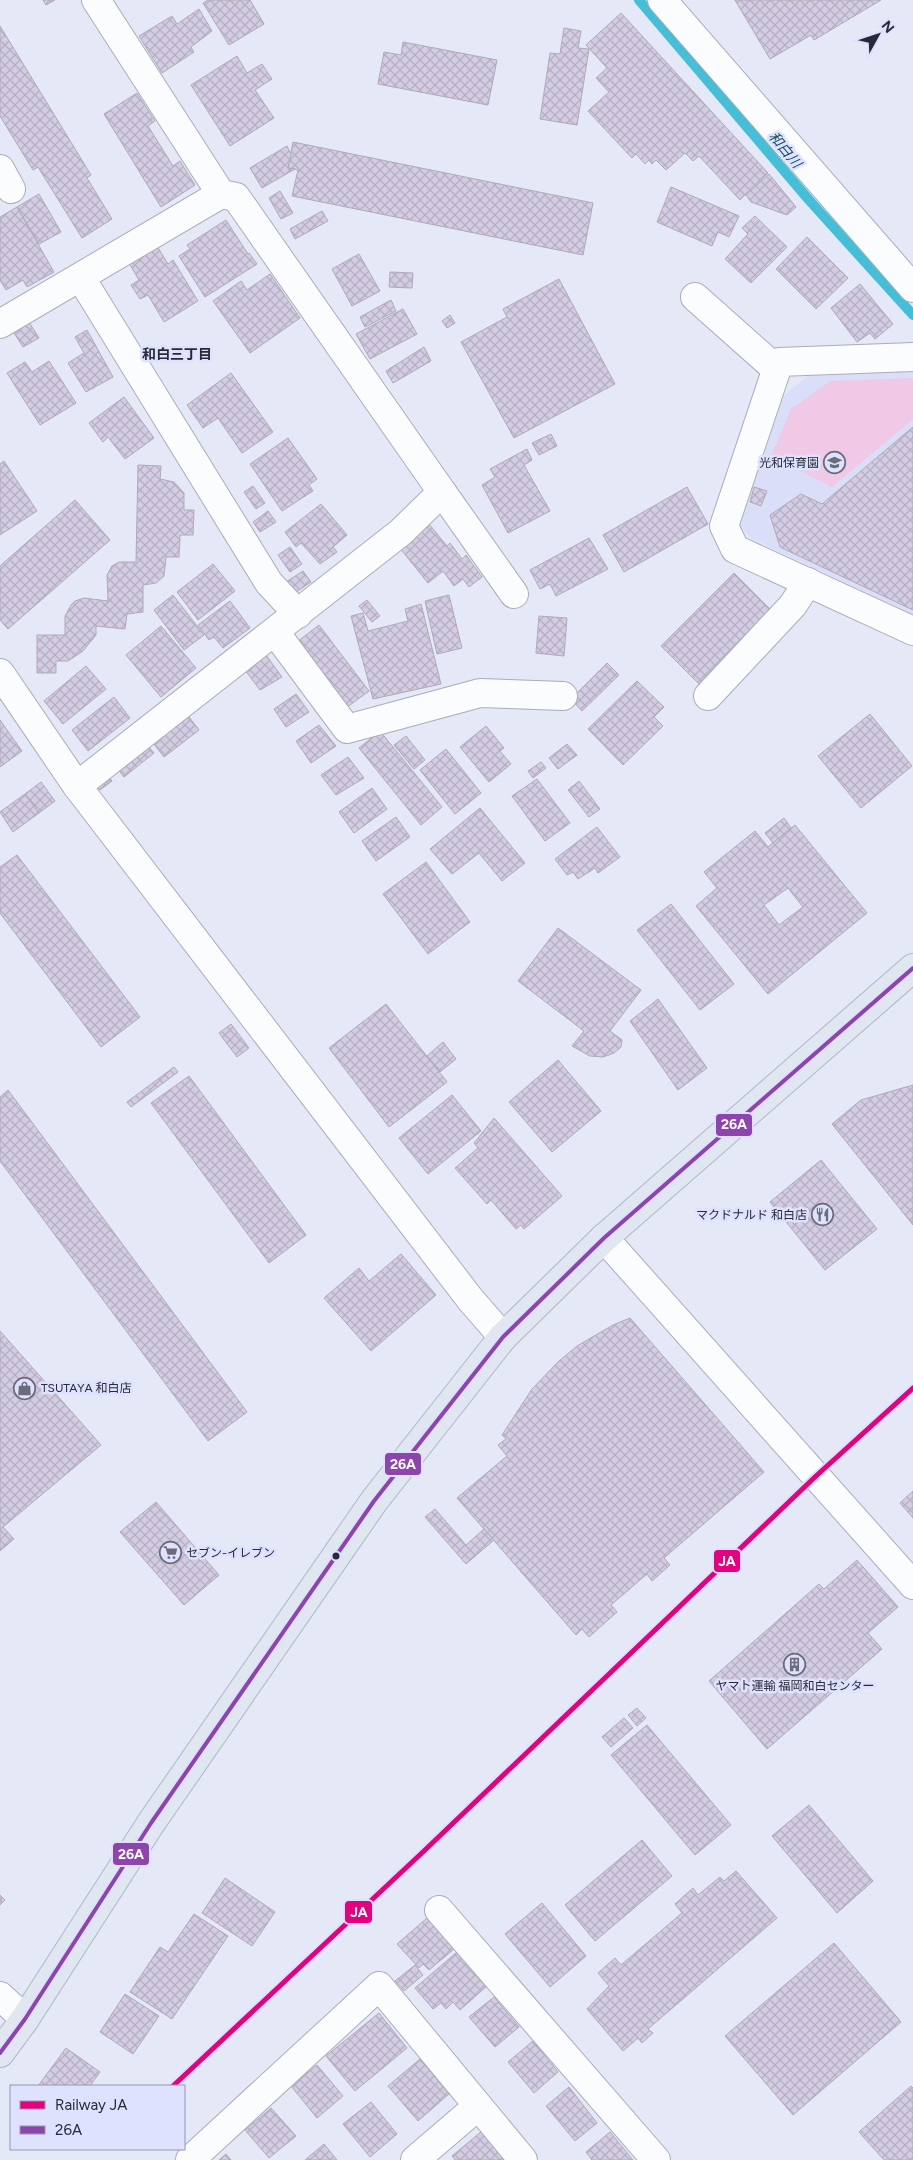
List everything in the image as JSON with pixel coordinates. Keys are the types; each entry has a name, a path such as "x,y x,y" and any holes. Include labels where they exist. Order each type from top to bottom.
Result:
{"highway":[{"path":"0,2053 25,2019 151,1823 374,1501 504,1337 604,1238 913,968"}],"street":[{"path":"96,0 221,194"},
{"path":"662,0 913,288"},
{"path":"0,324 221,194 236,197 514,594"},
{"path":"81,278 268,583 298,614"},
{"path":"695,297 776,369"},
{"path":"913,356 779,362 724,526 735,549 913,631"},
{"path":"77,786 401,532 442,492"},
{"path":"708,696 793,605 808,582"},
{"path":"275,632 347,729 480,692 563,696"},
{"path":"0,673 77,786 470,1299 504,1337"},
{"path":"604,1238 913,1585"},
{"path":"440,1910 656,2160"},
{"path":"190,2160 379,1986 523,2160"},
{"path":"0,1996 25,2019"},
{"path":"415,2160 478,2106"}],"shaded area":[{"name":"光和保育園","path":"913,368 913,615 750,538 739,524 776,402 815,370"},
{"path":"913,378 913,419 832,487 771,456 791,409 830,381"}],"building":[{"path":"43,0 55,0 46,5"},
{"path":"208,0 250,0 264,24 229,45 203,3"},
{"path":"735,0 881,0 814,40 811,35 770,59"},
{"path":"199,9 212,31 191,47 194,52 162,73 139,36 172,16 177,24"},
{"path":"621,13 768,173 740,200 699,156 693,161 685,153 666,170 656,160 652,164 649,160 645,164 636,154 632,158 588,111 609,92 596,78 607,68 586,45"},
{"path":"0,26 91,175 87,178 112,219 82,238 38,167 33,170 0,116"},
{"path":"564,28 581,31 578,48 589,49 577,125 540,119 550,53 560,54"},
{"path":"403,42 497,60 488,105 378,84 384,52 401,55"},
{"path":"237,56 247,73 262,64 272,79 255,90 274,118 230,146 191,85"},
{"path":"137,93 155,121 148,126 173,166 180,161 195,185 161,207 104,114"},
{"path":"293,142 593,203 583,255 292,196 298,170 288,168"},
{"path":"287,146 291,154 288,168 295,169 262,188 250,168"},
{"path":"769,174 796,207 787,215 751,202 746,195"},
{"path":"671,187 739,216 729,237 718,232 712,246 657,222"},
{"path":"280,191 293,213 281,219 269,198"},
{"path":"39,194 61,232 39,244 17,207"},
{"path":"17,207 54,272 27,287 23,280 6,290 0,280 0,217"},
{"path":"322,211 328,221 295,239 290,229"},
{"path":"755,216 787,247 751,283 725,259 748,234 742,228"},
{"path":"226,220 248,254 257,264 205,297 179,256 190,249 187,245"},
{"path":"807,237 848,278 816,309 776,269"},
{"path":"157,246 168,264 173,260 198,301 164,322 148,295 140,299 131,285 139,280 129,263"},
{"path":"359,254 380,291 352,306 332,269"},
{"path":"390,272 413,273 412,288 389,287"},
{"path":"270,274 300,318 250,353 213,301 241,281 247,290"},
{"path":"559,279 615,384 514,438 461,342 507,317 503,309"},
{"path":"860,284 893,324 875,339 870,333 857,342 831,308"},
{"path":"391,300 396,311 365,327 360,317"},
{"path":"403,309 417,334 370,359 356,334"},
{"path":"450,315 455,323 447,328 442,321"},
{"path":"25,316 39,338 23,347 9,325"},
{"path":"87,330 113,377 86,392 68,363 84,353 75,337"},
{"path":"424,347 431,361 393,383 386,371"},
{"path":"49,361 76,403 40,425 7,373 25,362 32,372"},
{"path":"231,373 273,432 242,453 218,418 203,428 187,405"},
{"path":"124,397 154,438 125,459 108,437 103,442 89,423"},
{"path":"913,427 913,610 780,547 770,515 801,494 822,504"},
{"path":"551,434 557,446 539,455 532,443"},
{"path":"288,438 317,479 309,485 313,491 282,511 250,464"},
{"path":"527,449 532,460 524,465 550,511 508,533 482,485 495,477 490,469"},
{"path":"4,461 37,511 0,535 0,464"},
{"path":"138,465 161,466 160,479 174,482 184,493 184,510 194,510 193,535 180,535 179,557 166,557 164,576 156,583 143,585 143,612 127,614 125,629 96,626 96,635 83,651 68,661 56,661 56,673 37,673 37,635 65,635 65,616 71,605 75,601 84,598 108,601 107,575 112,566 119,562 136,562"},
{"path":"253,486 265,503 256,509 244,492"},
{"path":"687,487 708,524 624,572 603,535"},
{"path":"754,487 767,491 761,506 750,502"},
{"path":"75,500 110,540 8,629 0,620 0,566"},
{"path":"321,504 347,535 333,547 337,552 320,564 301,543 296,547 285,532"},
{"path":"268,511 276,522 260,532 253,522"},
{"path":"429,524 447,546 450,543 462,559 466,555 482,577 469,587 463,579 454,586 443,571 428,583 399,547"},
{"path":"589,538 608,569 556,596 550,584 540,589 530,570"},
{"path":"290,547 302,564 290,572 278,555"},
{"path":"213,564 235,591 198,620 177,592"},
{"path":"303,571 311,582 293,594 286,582"},
{"path":"734,573 771,610 699,684 661,646"},
{"path":"173,595 204,635 184,650 154,610"},
{"path":"449,595 462,648 437,654 425,601"},
{"path":"367,600 380,616 372,622 359,606"},
{"path":"230,601 250,628 223,648 214,637 209,640 198,625"},
{"path":"421,604 441,684 373,699 351,616 363,613 368,631 408,621 405,609"},
{"path":"539,616 567,618 564,656 536,653"},
{"path":"319,625 369,691 346,708 297,642"},
{"path":"161,626 196,668 161,697 126,655"},
{"path":"266,655 282,677 260,690 245,670"},
{"path":"607,663 619,675 582,711 571,699"},
{"path":"86,666 106,689 63,724 44,701"},
{"path":"637,681 664,707 654,717 663,726 623,765 588,729"},
{"path":"296,694 309,712 286,727 274,709"},
{"path":"114,697 130,718 88,751 72,730"},
{"path":"186,713 199,730 164,757 151,740"},
{"path":"870,714 912,766 861,808 818,756"},
{"path":"0,720 22,751 0,767"},
{"path":"319,725 336,746 311,763 296,741"},
{"path":"486,726 504,748 500,751 511,764 489,782 460,747"},
{"path":"380,731 442,807 421,825 359,748"},
{"path":"406,736 425,760 414,769 394,745"},
{"path":"142,739 154,753 124,777 112,762"},
{"path":"567,744 577,755 558,769 549,758"},
{"path":"446,749 481,793 455,814 420,770"},
{"path":"348,757 364,778 336,795 321,775"},
{"path":"541,762 546,768 533,778 528,771"},
{"path":"103,769 112,781 100,790 90,778"},
{"path":"537,779 570,823 545,841 512,796"},
{"path":"579,781 600,809 589,817 568,790"},
{"path":"41,782 55,801 39,813 25,794"},
{"path":"372,788 387,809 354,833 339,812"},
{"path":"25,794 39,813 13,832 0,812"},
{"path":"480,808 525,863 502,881 479,853 452,874 430,849"},
{"path":"396,817 410,837 376,861 362,841"},
{"path":"784,818 791,828 773,843 765,833"},
{"path":"795,825 867,913 768,994 696,906 717,888 704,872 755,831 768,847","holes":["788,888 803,907 779,925 764,905"]},
{"path":"597,827 620,857 598,873 595,868 578,879 573,872 567,875 555,859"},
{"path":"17,855 140,1017 101,1047 0,913 0,867"},
{"path":"426,862 470,922 428,954 383,894"},
{"path":"671,904 734,984 700,1010 637,930"},
{"path":"558,928 641,990 610,1031 622,1040 621,1047 614,1053 603,1057 590,1056 572,1046 584,1031 518,981"},
{"path":"658,999 707,1068 678,1090 630,1021"},
{"path":"386,1004 447,1082 389,1127 329,1048"},
{"path":"231,1024 249,1048 237,1057 219,1033"},
{"path":"443,1042 456,1059 440,1072 427,1056"},
{"path":"558,1060 601,1111 552,1152 509,1102"},
{"path":"174,1067 178,1072 131,1107 127,1102"},
{"path":"189,1076 306,1235 269,1263 151,1103"},
{"path":"913,1085 913,1225 832,1124 861,1100"},
{"path":"8,1090 247,1412 208,1441 0,1161 0,1097"},
{"path":"452,1095 481,1131 428,1174 399,1138"},
{"path":"494,1118 562,1196 524,1229 521,1225 516,1229 491,1200 487,1204 455,1168 478,1148 474,1143"},
{"name":"マクドナルド 和白店","path":"821,1160 877,1229 825,1270 770,1202"},
{"path":"401,1254 436,1295 371,1351 324,1298 359,1268 369,1281"},
{"path":"630,1318 764,1472 664,1558 670,1565 652,1581 647,1574 611,1605 617,1612 589,1637 582,1629 576,1635 457,1498 507,1456 498,1445 506,1439 502,1435 532,1389 559,1361 577,1346 613,1325"},
{"name":"TSUTAYA 和白店","path":"0,1331 101,1445 3,1527 14,1539 0,1551"},
{"path":"913,1491 913,1518 900,1503"},
{"name":"セブン-イレブン","path":"156,1502 219,1575 184,1605 120,1532"},
{"path":"435,1509 466,1545 484,1529 494,1540 466,1564 425,1517"},
{"name":"ヤマト運輸 福岡和白センター","path":"857,1560 898,1607 868,1633 882,1649 767,1749 709,1681 819,1584 824,1589"},
{"path":"637,1708 646,1718 637,1726 628,1715"},
{"path":"624,1718 633,1728 611,1747 602,1737"},
{"path":"647,1725 731,1825 695,1855 611,1755"},
{"path":"809,1805 873,1881 837,1913 772,1836"},
{"path":"642,1840 672,1876 595,1941 565,1905"},
{"path":"736,1871 777,1918 648,2029 653,2033 642,2043 638,2038 623,2051 587,2009 609,1986 598,1973 615,1958 621,1965 682,1913 675,1904 693,1888 698,1895 720,1877 724,1881"},
{"path":"225,1878 275,1912 252,1946 202,1913"},
{"path":"0,1895 5,1900 0,1905"},
{"path":"542,1903 586,1956 550,1987 505,1934"},
{"path":"194,1914 228,1936 172,2019 130,1992 160,1947 168,1952"},
{"path":"427,1918 454,1949 429,1970 423,1964 419,1968 397,1944"},
{"path":"834,1943 901,2022 793,2115 725,2036"},
{"path":"457,1952 487,1986 460,2010 453,2002 446,2009 441,2003 433,2009 415,1988"},
{"path":"415,1965 423,1975 404,1991 395,1981"},
{"path":"125,1994 159,2016 133,2054 100,2032"},
{"path":"494,1997 519,2027 495,2047 469,2017"},
{"path":"379,2013 407,2048 355,2091 326,2056"},
{"path":"533,2041 558,2072 534,2093 508,2062"},
{"path":"66,2048 100,2072 91,2085 39,2085"},
{"path":"420,2059 449,2094 418,2121 388,2086"},
{"path":"317,2065 343,2096 317,2118 291,2086"},
{"path":"911,2086 913,2088 913,2160 884,2160 859,2132"},
{"path":"569,2087 597,2123 575,2141 546,2106"},
{"path":"371,2102 397,2134 370,2157 343,2124"},
{"path":"271,2108 296,2136 269,2158 245,2130"},
{"path":"482,2131 506,2160 455,2160 452,2156"},
{"path":"610,2132 633,2160 592,2160 586,2152"},
{"path":"324,2144 337,2160 305,2160"},
{"path":"226,2154 231,2160 219,2160"}],"waterway":[{"name":"和白川","path":"639,0 809,200 913,315"}],"rail line":[{"name":"JA","path":"174,2085 425,1850 816,1476 913,1388"}],"transit line":[{"name":"26A","path":"0,2053 25,2019 151,1823 374,1501 503,1337 604,1238 913,968"}],"place":[{"name":"光和保育園","path":"835,463"},
{"name":"マクドナルド 和白店","path":"823,1215"},
{"name":"TSUTAYA 和白店","path":"25,1388"},
{"name":"セブン-イレブン","path":"170,1553"},
{"name":"ヤマト運輸 福岡和白センター","path":"795,1665"}],"district":[{"name":"和白三丁目","path":"177,354"}]}
